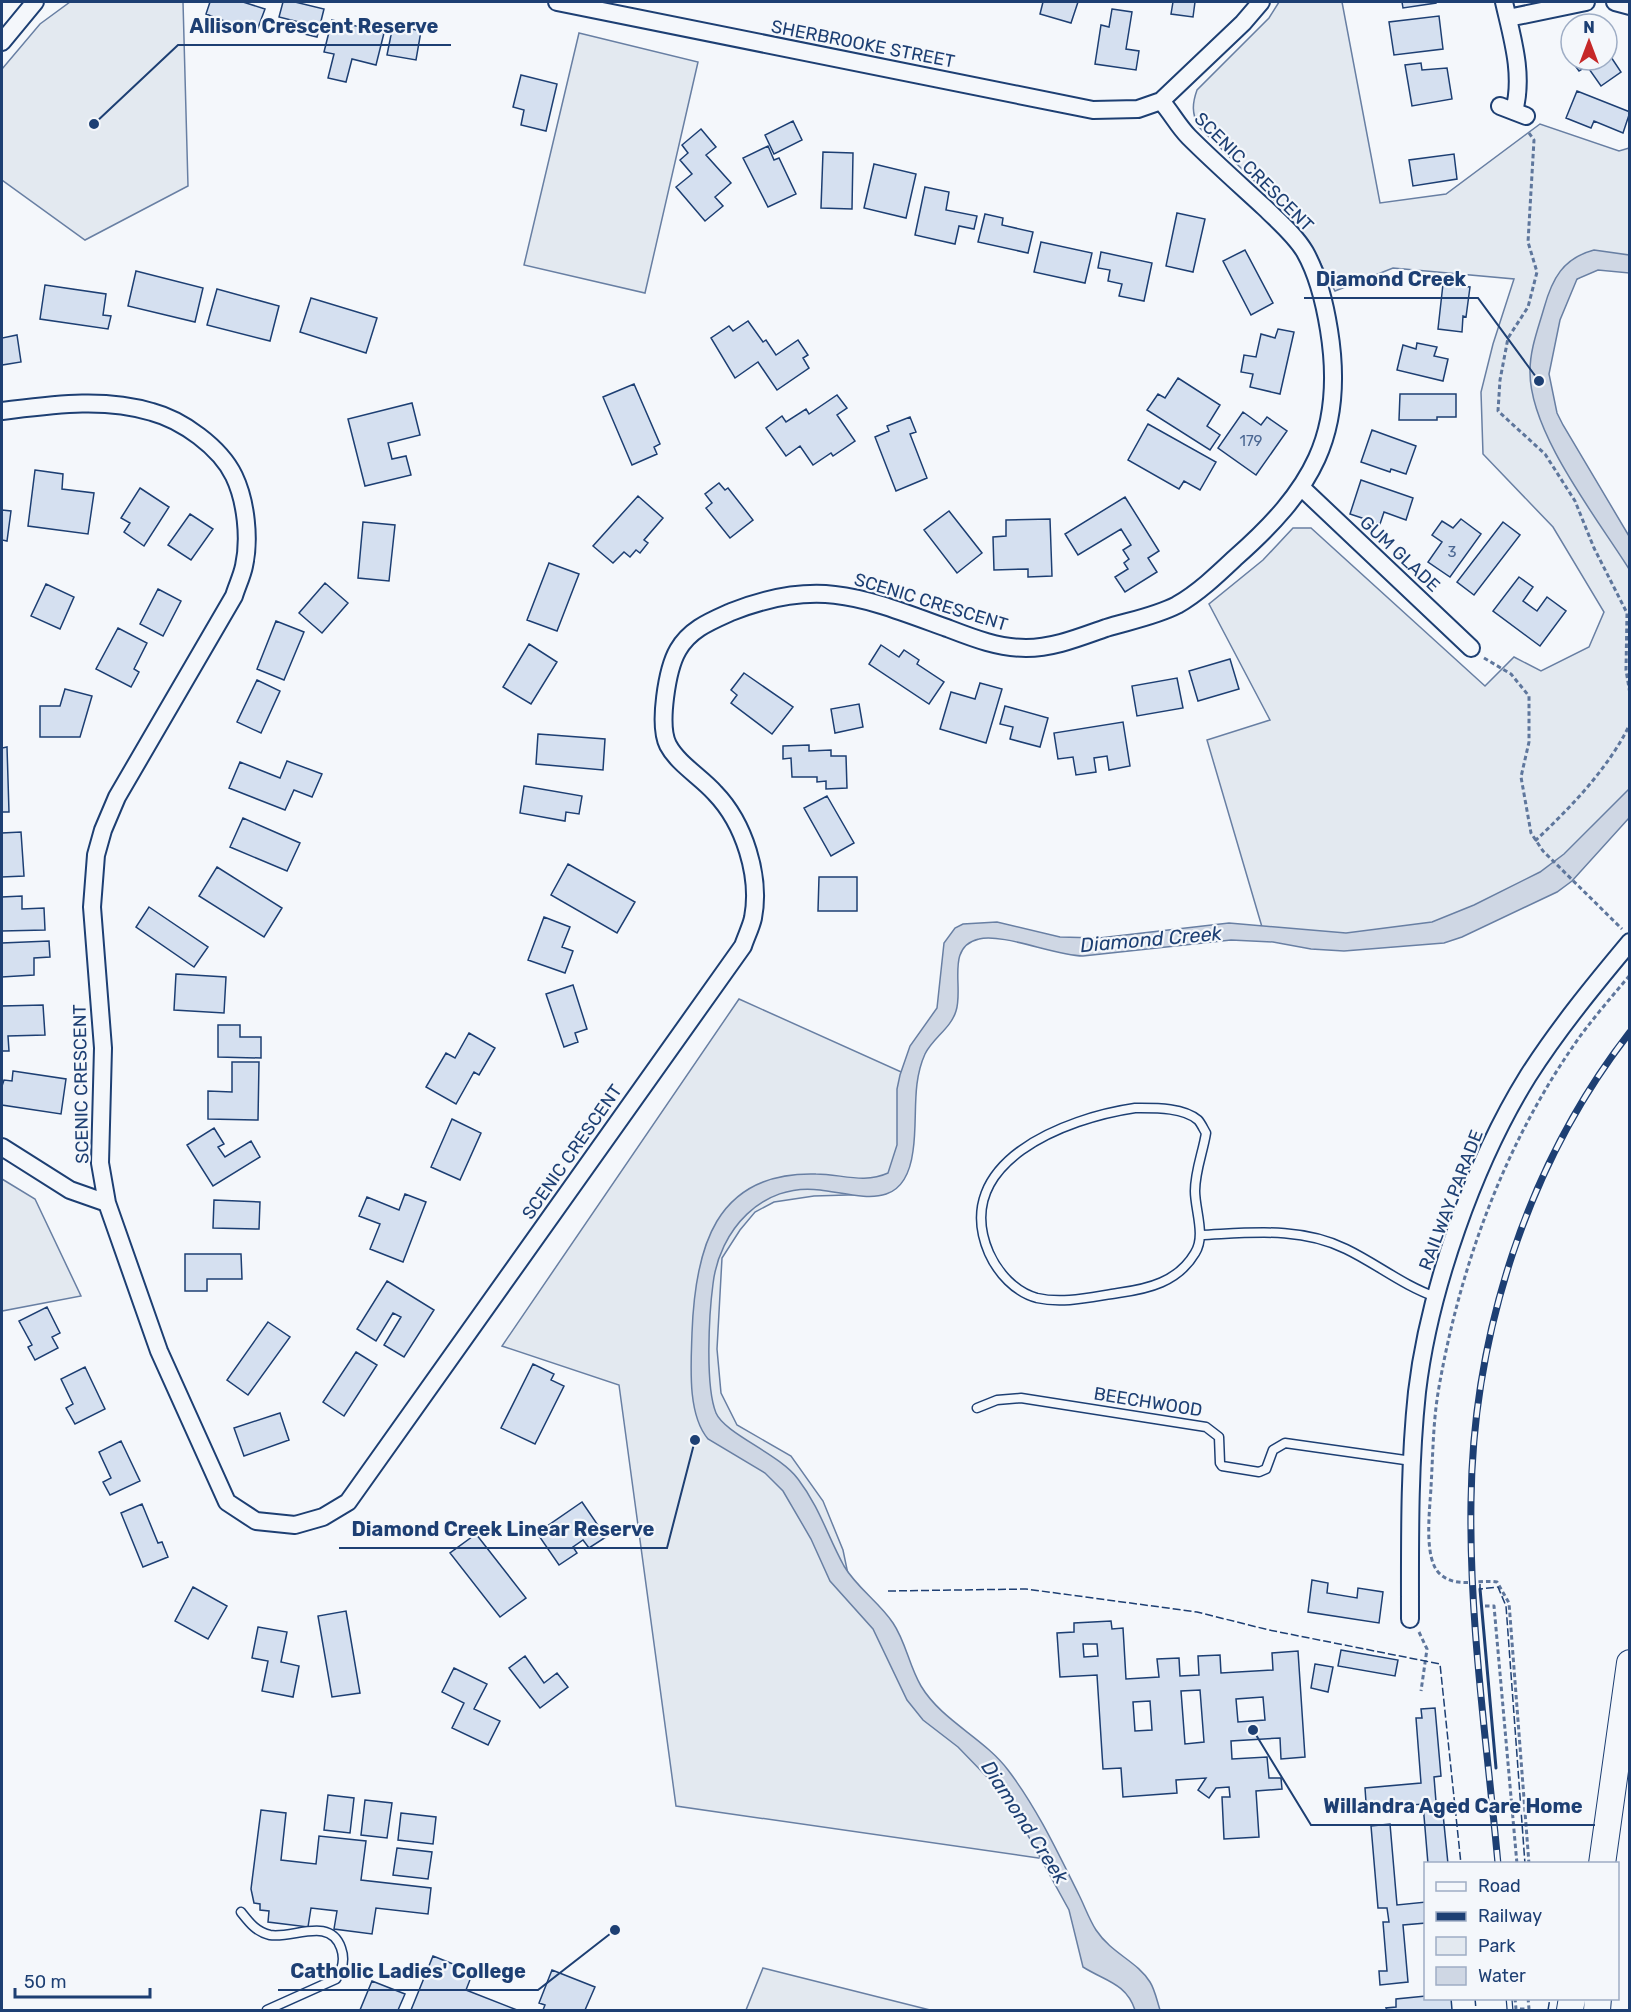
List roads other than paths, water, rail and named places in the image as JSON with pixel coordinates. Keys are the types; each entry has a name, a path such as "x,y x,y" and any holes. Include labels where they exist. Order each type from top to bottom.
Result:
{"main road":[{"path":"1602,1862 1629,1663"}],"street":[{"path":"2,42 33,2"},
{"name":"SHERBROOKE STREET","path":"557,2 1093,110 1138,109 1161,101"},
{"path":"1161,101 1243,23 1261,2"},
{"path":"1513,111 1519,84 1506,10 1586,2"},
{"path":"1615,2 1629,6"},
{"name":"SCENIC CRESCENT","path":"2,411 85,403 152,412 178,423 201,439 233,475 246,529 245,565 234,596 117,797 103,830 96,855 92,907 103,1048 100,1163 107,1203 159,1351 226,1502 256,1521 295,1526 323,1517 348,1502 743,946 753,917 754,883 746,845 735,821 718,795 668,744 664,726 669,682 678,649 700,624 781,596 818,592 871,601 991,644 1027,648 1053,645 1176,606 1208,583 1252,544 1302,488 1316,465 1335,389 1328,323 1316,279 1305,253 1288,230 1185,133 1161,101"},
{"name":"GUM GLADE","path":"1302,488 1471,648"},
{"name":"RAILWAY PARADE","path":"1410,1619 1412,1461 1418,1390 1436,1298 1456,1231 1498,1130 1528,1076 1583,999 1629,942"},
{"path":"2,1147 70,1190 107,1203"}],"lane":[{"path":"1158,1108 1181,1113 1198,1120 1206,1133 1195,1191 1200,1235 1196,1252 1185,1266 1165,1282 1148,1289 1074,1300 1053,1300 1021,1292 998,1269 983,1237 981,1217 984,1199 991,1182 1005,1164 1025,1146 1054,1131 1109,1112 1158,1108"},
{"path":"1200,1235 1243,1231 1316,1237 1345,1248 1414,1290 1436,1298"},
{"name":"BEECHWOOD","path":"977,1408 997,1400 1021,1398 1206,1427 1219,1437 1222,1466 1259,1472 1266,1470 1273,1450 1285,1443 1412,1461"},
{"path":"241,1912 255,1929 270,1935 326,1931 336,1937 341,1947 342,1970 336,1979 267,2010"}],"water":[{"path":"1594,250 1629,255 1629,273 1598,270 1577,279 1560,320 1549,374 1557,413 1629,536 1629,569 1583,500 1552,447 1533,395 1530,371 1535,339 1555,279 1574,258"},
{"path":"1629,789 1629,818 1572,881 1557,892 1462,937 1444,943 1344,951 1311,949 1273,942 1231,940 1083,956 1001,939 979,939 969,943 962,950 959,959 958,1001 954,1017 928,1048 921,1066 916,1090 913,1151 909,1170 901,1184 892,1192 880,1196 820,1190 799,1190 780,1194 762,1202 747,1214 734,1229 724,1246 713,1284 709,1331 710,1386 716,1413 730,1429 779,1461 798,1479 818,1511 844,1566 887,1615 897,1630 921,1686 951,1720 998,1759 1019,1785 1063,1863 1096,1930 1109,1945 1138,1968 1152,1985 1160,2010 1135,2010 1120,1988 1083,1967 1069,1910 1014,1810 989,1779 958,1747 923,1720 907,1700 873,1629 830,1581 811,1539 783,1491 765,1473 708,1439 701,1429 693,1403 691,1360 694,1302 698,1273 706,1245 717,1221 733,1201 754,1186 782,1177 816,1174 870,1178 888,1173 897,1145 897,1089 900,1075 910,1046 937,1008 944,943 955,928 963,924 997,922 1060,937 1099,938 1229,923 1346,933 1432,922 1474,905 1540,872 1564,854"}],"railway":[{"path":"1498,1862 1476,1637 1471,1546 1474,1439 1482,1376 1495,1314 1513,1254 1535,1195 1562,1138 1594,1083 1630,1032"},
{"path":"1509,2000 1510,2010"}],"place":[{"name":"Allison Crescent Reserve","path":"94,124"},
{"name":"Diamond Creek","path":"1539,381"},
{"name":"Diamond Creek Linear Reserve","path":"695,1440"},
{"name":"Willandra Aged Care Home","path":"1253,1730"},
{"name":"Catholic Ladies' College","path":"615,1930"}]}
